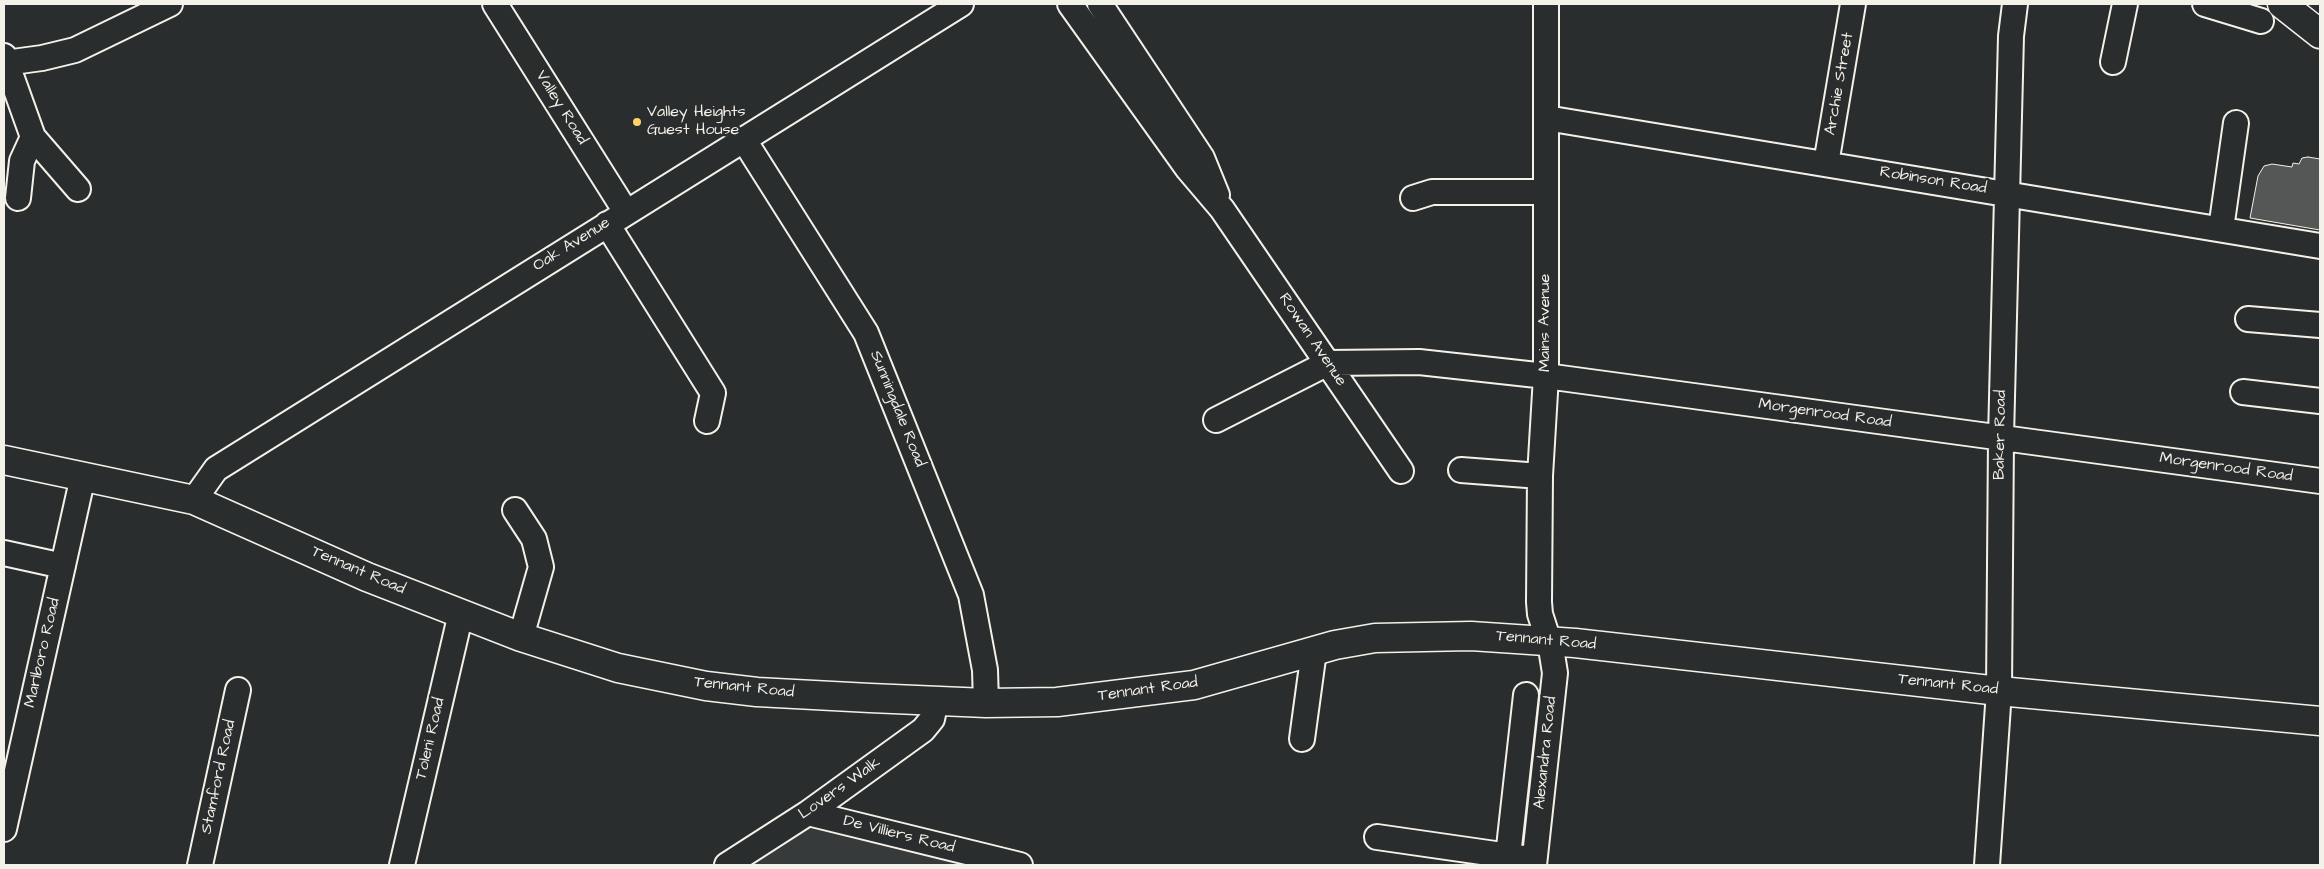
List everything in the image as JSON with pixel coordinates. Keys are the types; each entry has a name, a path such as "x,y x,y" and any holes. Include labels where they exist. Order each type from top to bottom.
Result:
{"main road":[{"path":"2282,4 2317,24"},
{"name":"Tennant Road","path":"4,460 194,500 367,577 521,637 618,668 706,686 767,692 986,703 1057,702 1166,690 1194,685 1314,650 1374,638 1471,636 1549,640 1998,691 2320,721"}],"street":[{"path":"78,189 33,137 4,60 42,58 74,50 170,4"},
{"name":"Valley Road","path":"495,4 713,392 707,421"},
{"name":"Oak Avenue","path":"194,500 216,469 962,4"},
{"name":"Rowan Avenue","path":"1070,4 1188,169 1222,209 1400,472"},
{"name":"Rowan Avenue","path":"1100,4 1202,158 1222,209"},
{"name":"Mains Avenue","path":"1546,4 1546,376 1540,476 1539,610 1549,640"},
{"name":"Archie Street","path":"1826,164 1853,4"},
{"name":"Baker Road","path":"1987,865 1998,691 2001,438 2011,36 2014,4"},
{"path":"2112,62 2125,4"},
{"path":"2205,4 2261,21"},
{"name":"Robinson Road","path":"1546,118 2320,246"},
{"path":"2221,229 2236,123"},
{"path":"18,198 22,161 33,137"},
{"name":"Sunningdale Road","path":"744,140 866,333 971,595 985,670 986,703"},
{"path":"1413,198 1432,192 1546,192"},
{"path":"2248,318 2320,325"},
{"name":"Morgenrood Road","path":"1328,363 1419,362 1546,376 2320,481"},
{"path":"1216,420 1328,363"},
{"path":"2243,392 2320,401"},
{"path":"1461,470 1540,476"},
{"name":"Marlboro Road","path":"4,829 83,476"},
{"path":"514,510 534,539 541,567 521,637"},
{"path":"4,553 63,566"},
{"name":"Toleni Road","path":"402,865 461,613"},
{"name":"Alexandra Road","path":"1534,862 1554,673 1549,640"},
{"path":"1302,738 1314,650"},
{"name":"Stamford Road","path":"200,865 238,690"},
{"path":"1508,861 1526,695"},
{"name":"Lovers Walk","path":"727,865 808,813 923,730 932,719 936,700"},
{"path":"1519,755 1546,757"},
{"name":"De Villiers Road","path":"808,813 1020,865"},
{"path":"1377,837 1508,861 1534,862"}],"shaded area":[{"path":"804,825 976,865 749,865"}],"building":[{"path":"2302,158 2320,159 2320,230 2250,218 2258,176 2264,166 2272,164 2292,167 2293,163 2299,164"}],"place":[{"name":"Valley Heights Guest House","path":"637,122"}]}
